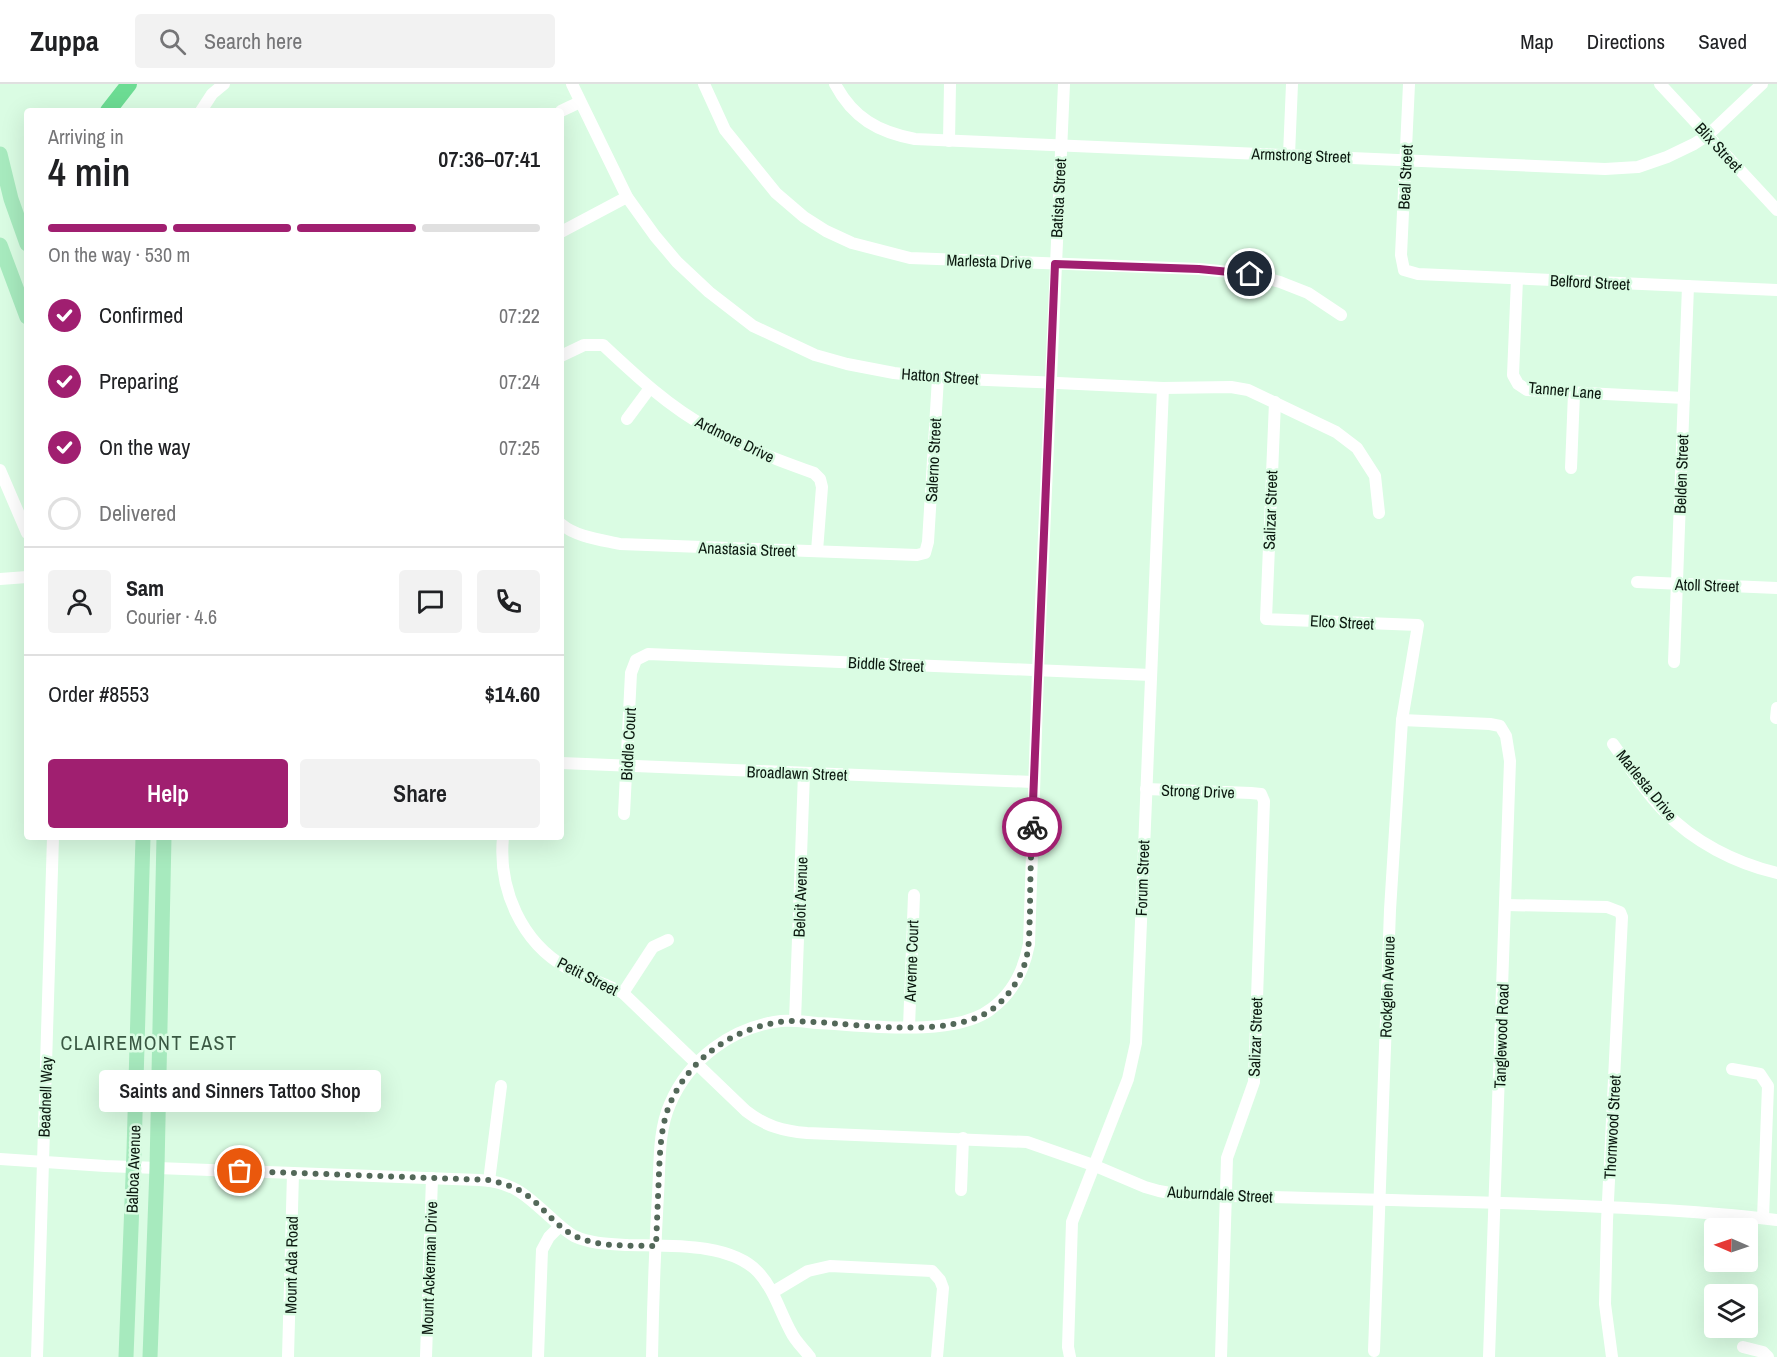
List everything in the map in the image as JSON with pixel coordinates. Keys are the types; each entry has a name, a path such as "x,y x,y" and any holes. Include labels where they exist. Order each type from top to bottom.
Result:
{"highway":[{"path":"110,108 129,84"}],"main road":[{"path":"0,154 11,199 24,236"},
{"path":"0,245 24,309"},
{"name":"Balboa Avenue","path":"126,1357 143,840"},
{"name":"Balboa Avenue","path":"150,1357 157,1168 164,840"}],"street":[{"path":"203,108 212,94 224,84"},
{"name":"Hatton Street","path":"572,84 627,197 655,236 677,262 709,292 753,326 815,355 894,373 938,378 1163,388 1231,387 1248,390 1336,432 1357,448 1375,476 1378,513"},
{"name":"Marlesta Drive","path":"704,84 725,130 776,193 804,217 826,231 861,246 910,258 1199,269 1250,274 1308,293 1341,315"},
{"name":"Armstrong Street","path":"835,84 855,112 877,128 893,135 915,139 1605,169 1638,167 1667,157 1708,135 1762,84"},
{"path":"949,141 950,84"},
{"name":"Batista Street","path":"652,1357 662,1128 678,1087 696,1063 733,1036 758,1026 782,1021 909,1027 941,1026 971,1020 991,1010 1011,991 1025,964 1029,944 1033,782 1064,84"},
{"path":"1289,155 1292,84"},
{"name":"Beal Street","path":"1404,270 1401,255 1409,84"},
{"name":"Blix Street","path":"1660,84 1777,210"},
{"path":"564,110 580,102"},
{"path":"564,230 627,197"},
{"name":"Belford Street","path":"1404,270 1418,274 1777,290"},
{"name":"Tanner Lane","path":"1517,279 1513,375 1518,384 1527,390 1684,398"},
{"name":"Belden Street","path":"1674,662 1688,286"},
{"name":"Ardmore Drive","path":"564,355 584,345 603,345 650,388 706,428 764,455 814,473 820,479 822,487 817,551"},
{"name":"Salerno Street","path":"928,542 938,378"},
{"path":"627,419 650,388"},
{"name":"Forum Street","path":"1070,1357 1068,1347 1072,1222 1128,1079 1136,1043 1163,388"},
{"path":"1572,468 1574,393"},
{"name":"Salizar Street","path":"1266,619 1275,402"},
{"path":"0,470 24,526"},
{"name":"Anastasia Street","path":"564,530 620,544 917,555 925,553 928,542"},
{"path":"0,579 24,577"},
{"name":"Atoll Street","path":"1637,582 1777,588"},
{"name":"Elco Street","path":"1266,619 1418,625"},
{"name":"Rockglen Avenue","path":"1374,1351 1390,910 1402,720 1418,625"},
{"name":"Biddle Street","path":"631,673 636,660 648,654 1150,675"},
{"name":"Biddle Court","path":"624,814 631,673"},
{"name":"Tanglewood Road","path":"1402,720 1500,726 1506,736 1510,760 1489,1357"},
{"name":"Marlesta Drive","path":"1613,744 1663,810 1687,832 1710,847 1757,868 1777,873"},
{"name":"Broadlawn Street","path":"564,763 1033,782"},
{"name":"Beloit Avenue","path":"795,1022 804,773"},
{"name":"Strong Drive","path":"1146,789 1251,793"},
{"name":"Salizar Street","path":"1221,1357 1227,1158 1254,1082 1264,801 1261,794 1251,793"},
{"name":"Beadnell Way","path":"37,1357 53,840"},
{"name":"Petit Street","path":"503,840 503,865 509,897 520,921 540,948 581,976 623,993 696,1063"},
{"name":"Arverne Court","path":"909,1027 914,895"},
{"name":"Thornwood Street","path":"1506,905 1607,908 1620,912 1622,917 1605,1304 1612,1357"},
{"path":"623,993 653,947 668,940"},
{"name":"Auburndale Street","path":"696,1063 757,1120 788,1132 1027,1142 1159,1191 1225,1196 1608,1207 1712,1212 1777,1220"},
{"path":"1732,1069 1760,1074 1768,1086 1763,1218"},
{"path":"489,1180 501,1086"},
{"path":"961,1190 963,1138"},
{"path":"0,1159 157,1168 489,1180 509,1185 524,1193 560,1226 574,1236 590,1242 715,1249 736,1256 758,1271 773,1292 792,1335 810,1357"},
{"name":"Mount Ada Road","path":"288,1357 293,1173"},
{"name":"Mount Ackerman Drive","path":"426,1357 432,1178"},
{"path":"538,1357 542,1250 549,1237 560,1226"},
{"path":"773,1292 808,1271 830,1266 932,1270 943,1288 936,1357"},
{"path":"1743,1347 1763,1352 1768,1357"}],"way so far":[{"path":"240,1171 489,1180 509,1185 524,1193 574,1236 590,1242 656,1246 662,1128 678,1087 696,1063 706,1054 733,1036 758,1026 782,1021 909,1027 941,1026 971,1020 991,1010 1011,991 1025,964 1029,944 1032,827"}],"place":[{"name":"Saints and Sinners Tattoo Shop","path":"240,1171"}],"district":[{"name":"CLAIREMONT EAST","path":"149,1043"}],"route":[{"path":"1032,827 1055,264 1199,269 1250,274"}]}
